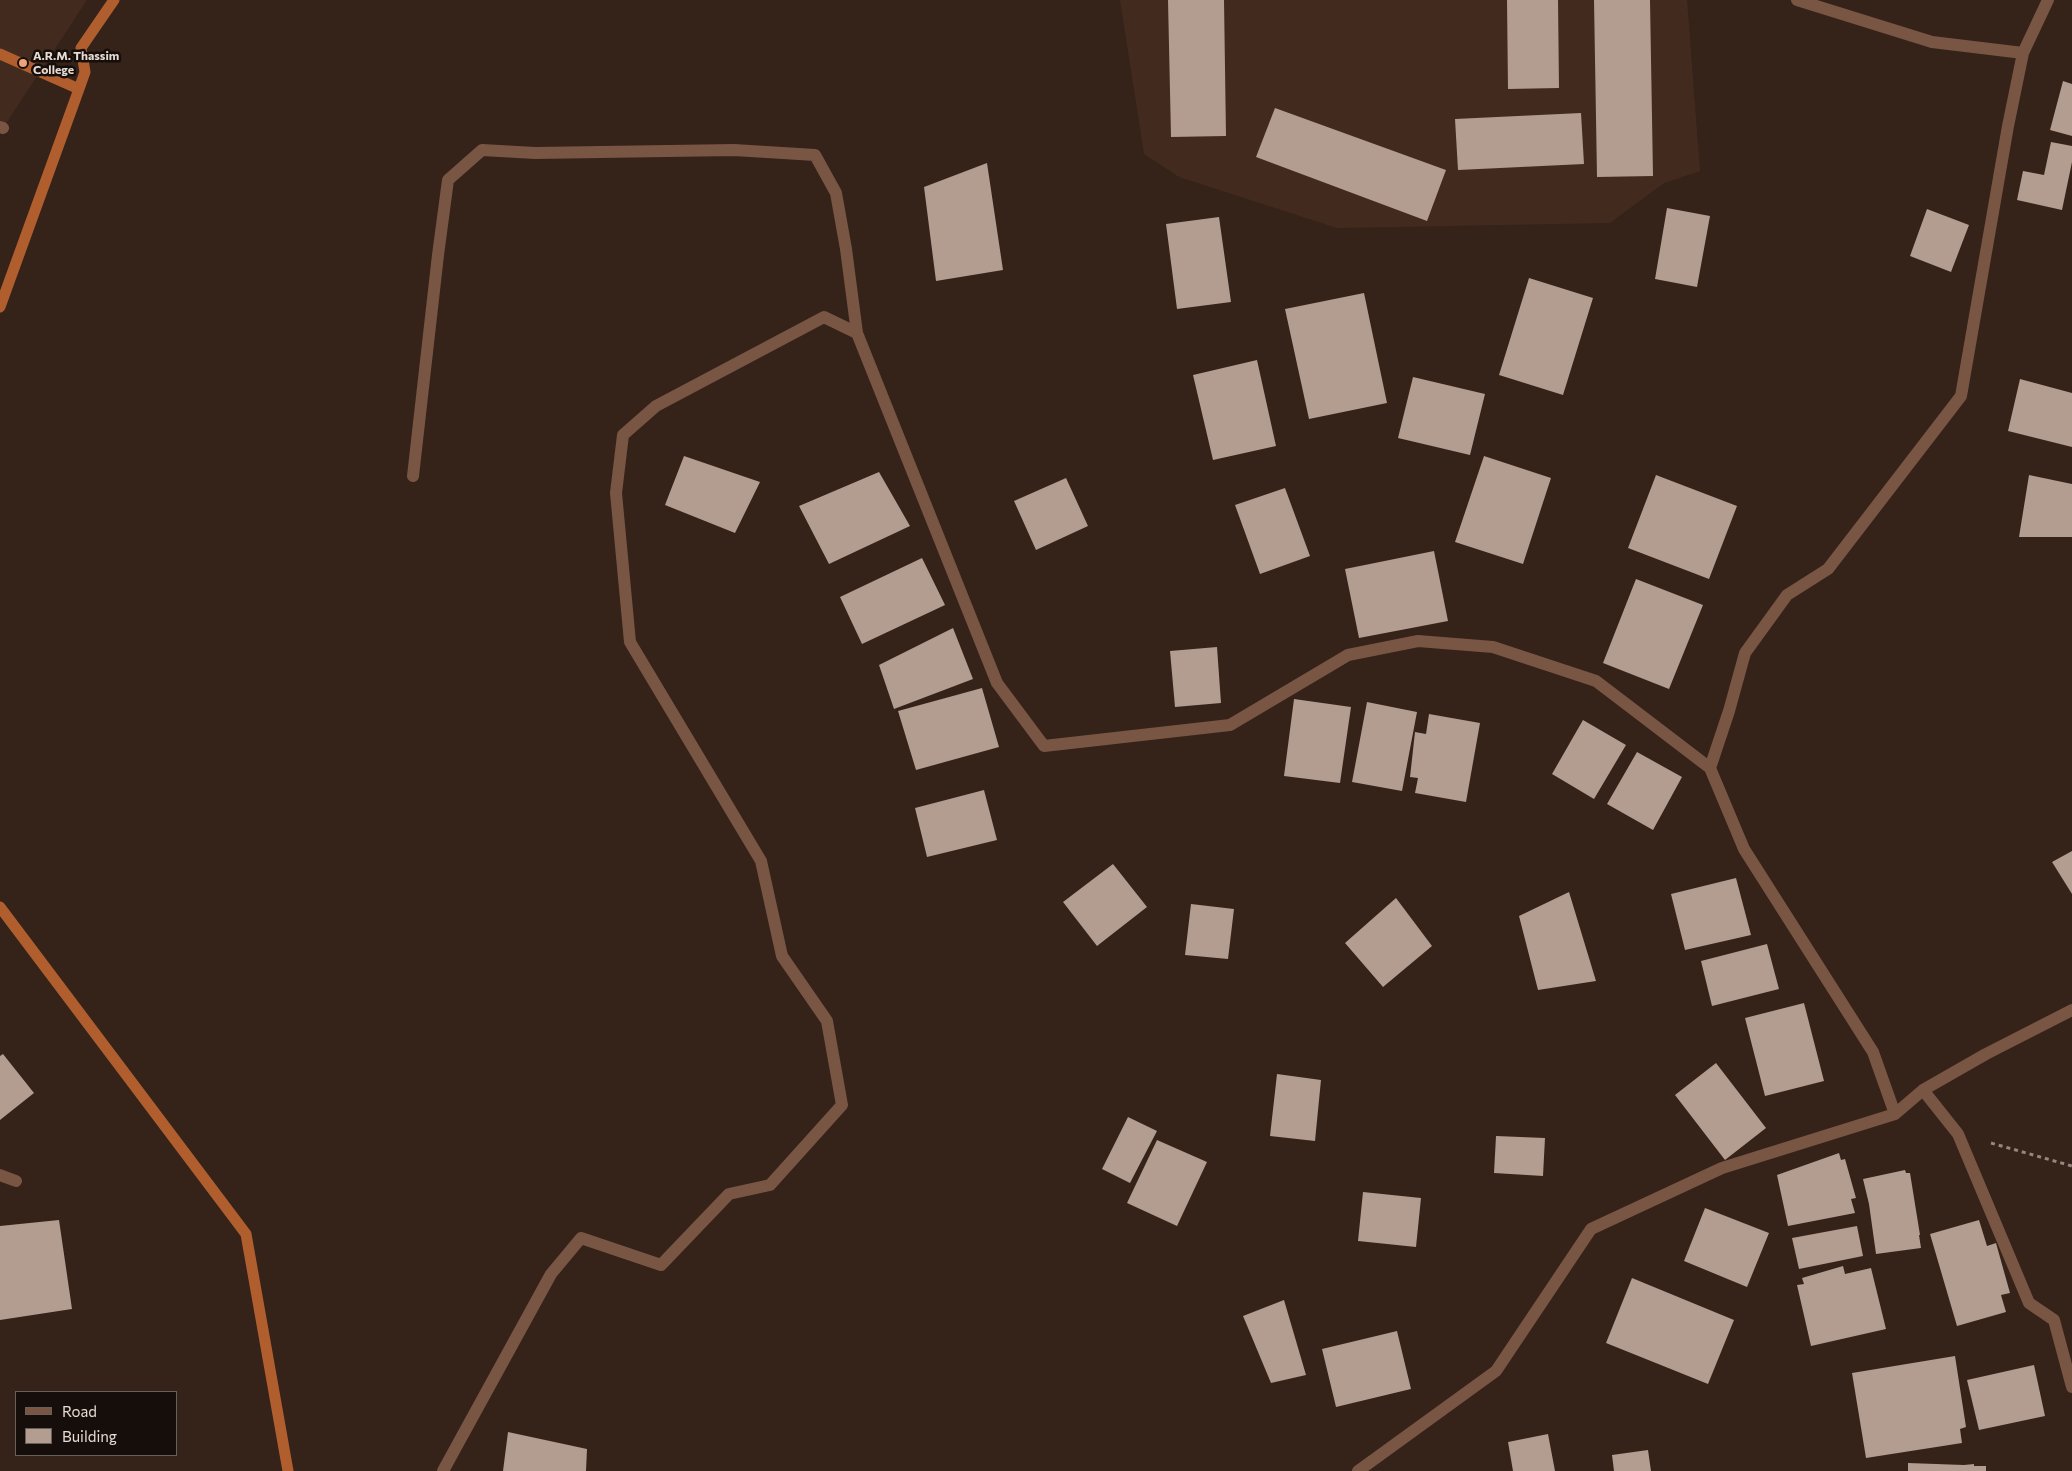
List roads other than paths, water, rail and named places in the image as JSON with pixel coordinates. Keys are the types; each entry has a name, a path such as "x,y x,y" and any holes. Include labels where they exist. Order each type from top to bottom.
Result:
{"street":[{"path":"1797,0 1932,42 2023,53"},
{"path":"1710,768 1729,711 1745,653 1787,595 1828,569 1961,396 2023,53 2048,0"},
{"path":"413,476 448,180 482,150 535,153 734,150 815,155 836,193 846,249 857,333 997,684 1044,746 1230,725 1348,655 1418,641 1494,647 1596,682 1710,768 1744,849 1873,1052 1895,1114"},
{"path":"443,1471 551,1274 581,1238 661,1265 729,1194 770,1186 842,1105 827,1021 782,956 761,861 630,642 616,493 623,435 656,406 824,317 857,333"},
{"path":"1358,1471 1496,1371 1591,1229 1722,1168 1895,1114 1923,1090 1986,1054 2072,1010"},
{"path":"1923,1090 1958,1134 2029,1303 2054,1320 2072,1387"},
{"path":"0,1175 16,1181"}],"waterway":[{"path":"79,89 85,72 81,48 114,0"},
{"path":"0,54 79,89 0,307"},
{"path":"0,907 246,1234 288,1471"}],"place":[{"name":"A.R.M. Thassim College","path":"23,63"}]}
